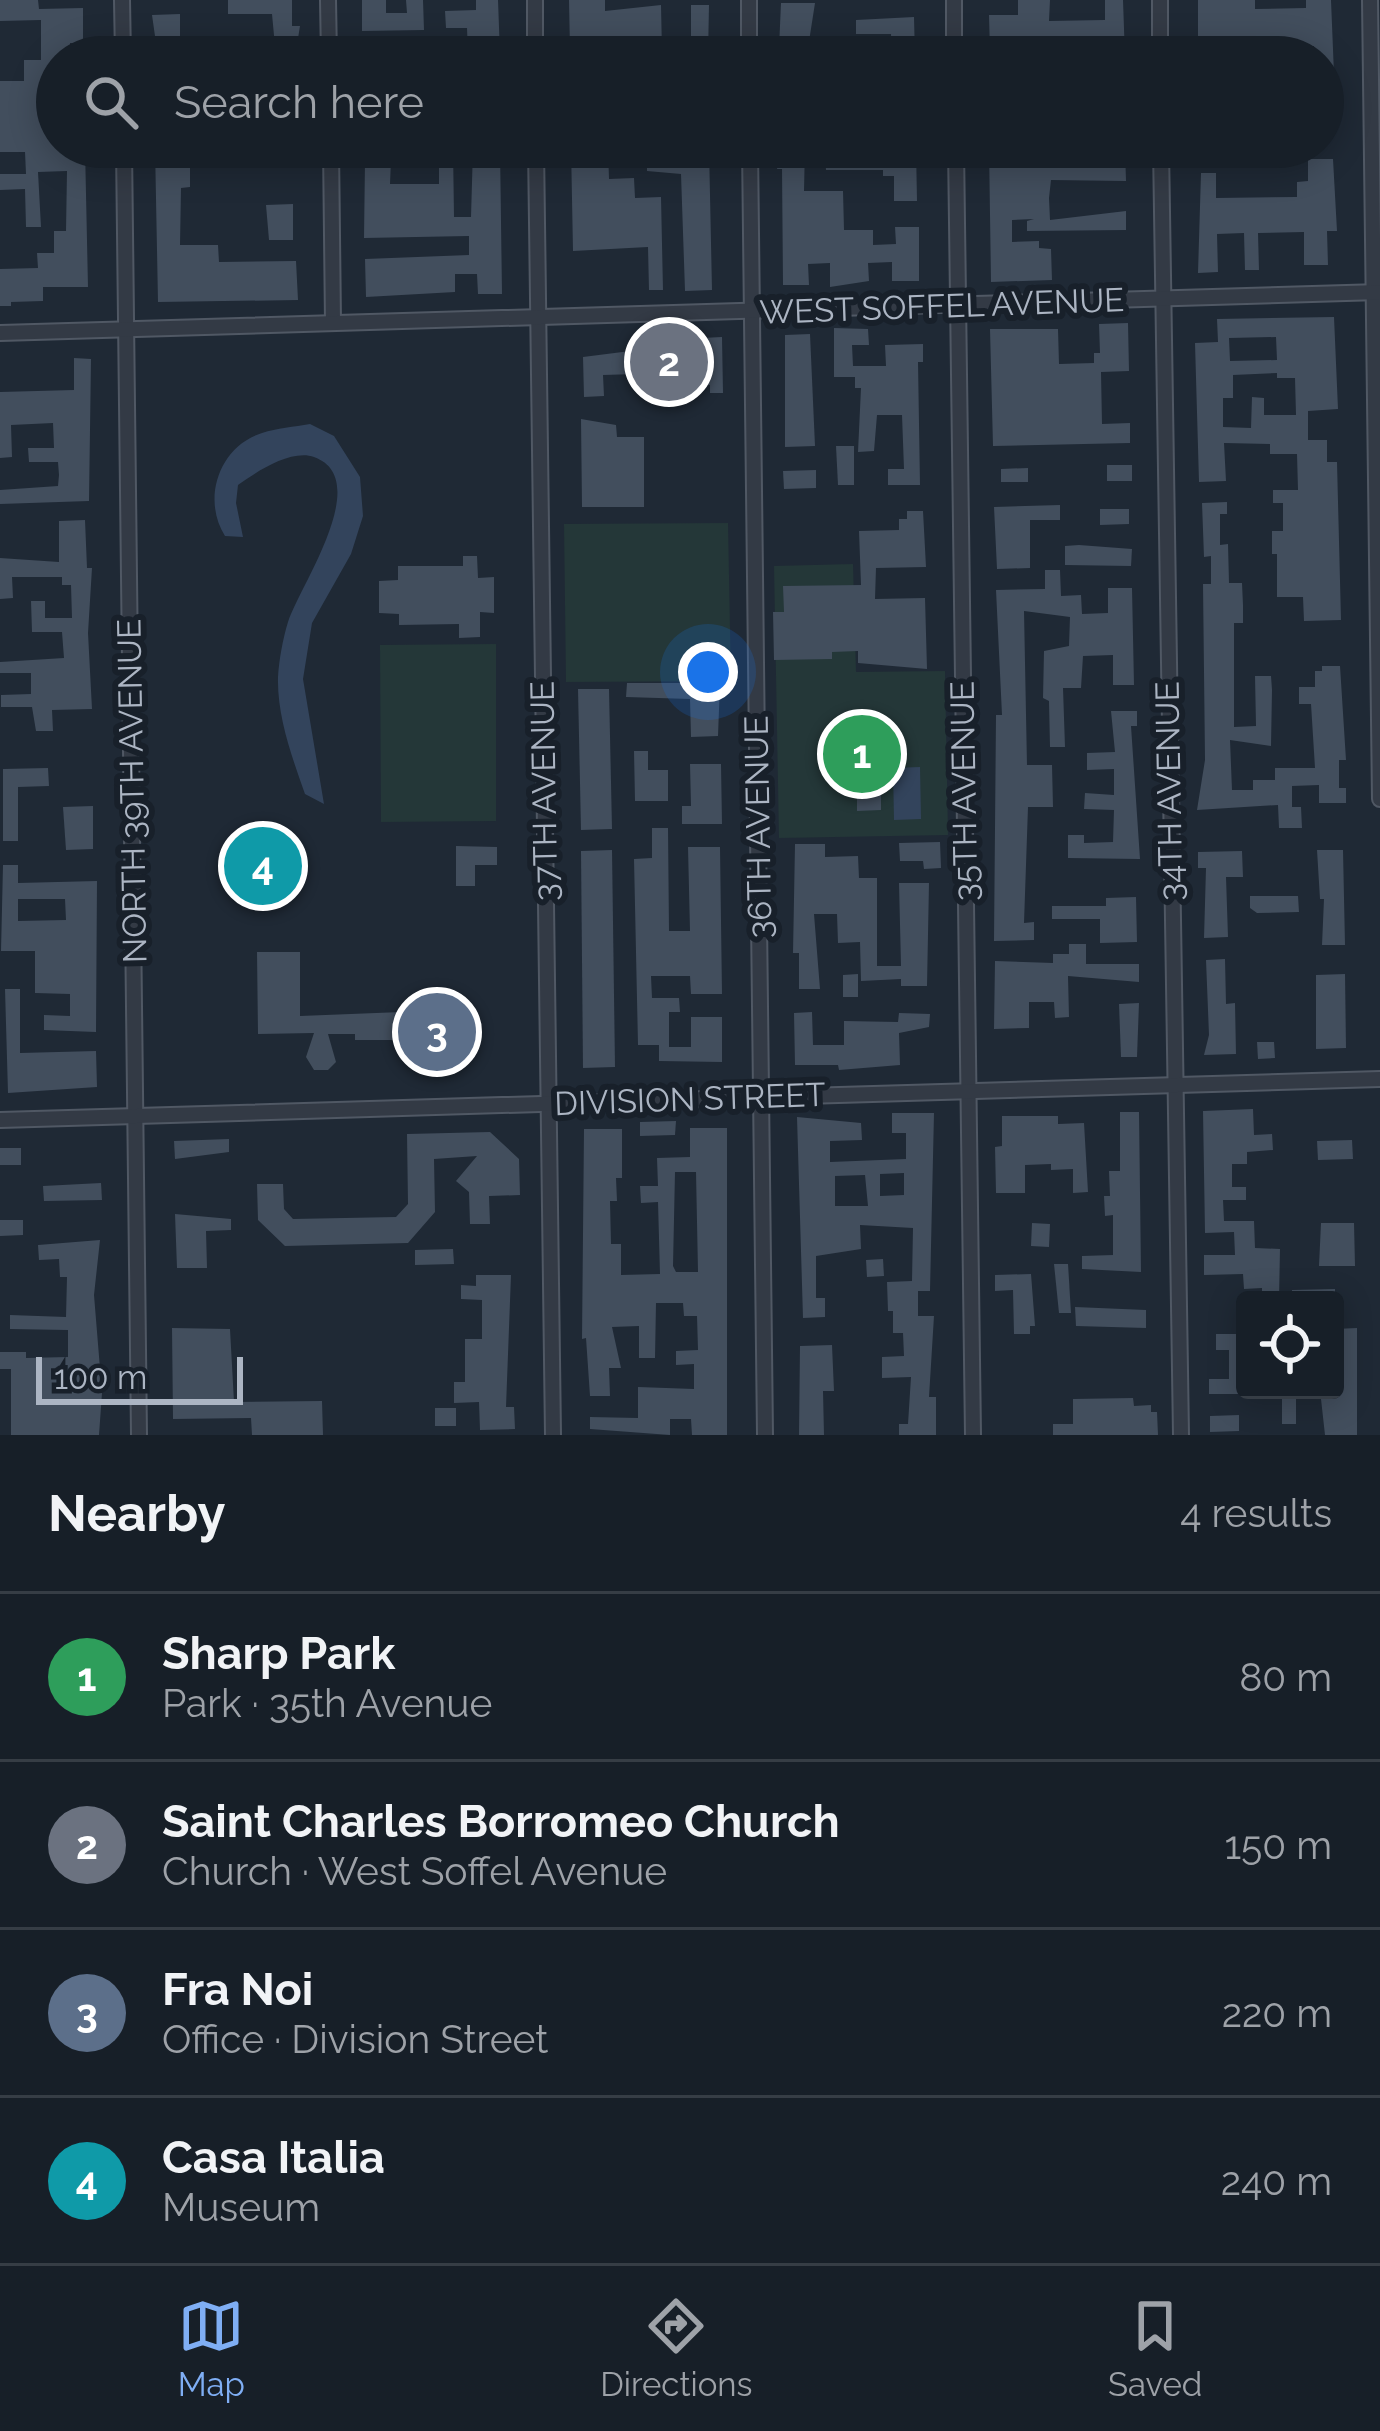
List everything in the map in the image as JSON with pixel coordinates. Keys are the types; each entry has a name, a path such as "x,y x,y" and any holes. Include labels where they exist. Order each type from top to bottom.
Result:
{"street":[{"path":"122,0 123,36"},
{"path":"328,0 329,36"},
{"path":"535,0 535,36"},
{"path":"749,0 749,36"},
{"path":"954,0 954,36"},
{"path":"1160,0 1160,36"},
{"path":"1370,0 1380,799"},
{"name":"NORTH 39TH AVENUE","path":"124,168 139,1435"},
{"path":"331,168 333,323"},
{"name":"37TH AVENUE","path":"536,168 553,1435"},
{"name":"36TH AVENUE","path":"750,168 765,1435"},
{"name":"35TH AVENUE","path":"956,168 973,1435"},
{"name":"34TH AVENUE","path":"1161,168 1181,1435"},
{"name":"WEST SOFFEL AVENUE","path":"0,333 1376,292"},
{"name":"DIVISION STREET","path":"0,1120 1380,1078"}],"shaded area":[{"path":"728,523 731,681 566,682 564,524"},
{"path":"853,564 856,672 945,671 948,835 779,838 774,566"},
{"path":"496,644 496,821 381,822 380,645"}],"water":[{"path":"310,424 334,436 360,477 363,516 351,554 312,623 303,679 324,804 305,794 283,722 278,677 288,622 335,510 337,487 331,469 314,457 295,456 238,485 236,503 243,537 225,536 215,507 218,476 234,450 262,433"},
{"path":"920,767 921,819 894,820 893,768"}],"building":[{"path":"0,0 38,0 39,9 83,8 83,36 41,36 41,20 0,21"},
{"path":"228,0 292,0 292,26 300,26 298,36 274,36 272,14 228,14"},
{"path":"362,0 386,0 386,13 407,13 406,0 423,0 424,30 362,31"},
{"path":"476,0 498,0 499,36 467,36 467,28 446,28 445,11 476,10"},
{"path":"569,0 605,0 605,11 661,5 662,36 570,36"},
{"path":"1018,0 1050,0 1049,21 1105,20 1105,0 1123,0 1124,36 990,36 989,15 1018,15"},
{"path":"1198,0 1255,0 1255,9 1306,8 1306,0 1331,0 1332,36 1198,36"},
{"path":"781,3 815,3 810,36 780,36"},
{"path":"691,5 709,5 708,36 691,36"},
{"path":"180,14 180,36 155,36 152,15"},
{"path":"914,17 914,36 856,34 856,20"},
{"path":"24,60 36,60 36,168 85,168 88,287 43,287 43,301 0,306 0,269 38,268 37,253 54,253 54,231 66,231 67,171 38,172 41,227 26,227 25,189 0,190 0,174 26,174 25,152 0,152 0,81 24,81"},
{"path":"155,168 190,168 190,187 181,188 180,245 218,245 219,262 296,261 298,300 158,302"},
{"path":"365,168 391,168 390,184 439,184 439,168 453,168 454,217 471,217 472,168 500,168 502,294 478,294 477,274 455,274 455,292 366,297 365,259 469,255 469,236 364,238"},
{"path":"571,168 609,168 609,179 634,178 635,198 661,197 663,290 649,290 648,247 573,251"},
{"path":"709,168 712,290 685,291 681,174 647,171"},
{"path":"805,168 804,191 843,191 844,230 873,230 873,245 896,244 895,227 919,227 919,281 892,281 892,262 868,263 869,281 830,287 830,263 808,264 809,285 783,285 782,169 777,169"},
{"path":"916,168 917,201 894,201 894,176 883,176 883,170 826,170"},
{"path":"989,168 1126,168 1126,181 1051,180 1049,198 1050,220 1126,211 1126,230 1027,231 1027,221 1034,219 1012,220 1012,242 1039,241 1039,248 1051,249 1052,280 991,282"},
{"path":"1308,168 1334,168 1337,231 1327,231 1328,265 1304,265 1304,232 1258,233 1259,270 1245,270 1244,233 1217,234 1218,272 1198,273 1201,173 1216,173 1216,198 1297,197 1297,182 1308,181"},
{"path":"293,204 293,240 269,240 266,205"},
{"path":"1334,317 1338,409 1308,411 1308,440 1327,440 1327,462 1337,462 1341,620 1304,621 1303,597 1277,597 1272,531 1283,531 1283,503 1273,503 1273,490 1298,490 1297,454 1270,454 1270,444 1224,443 1226,481 1199,482 1195,343 1218,342 1217,319","holes":["1276,337 1277,360 1230,361 1229,338","1277,373 1277,378 1295,378 1296,415 1264,415 1264,398 1252,397 1251,428 1223,427 1223,398 1233,398 1233,375"]},
{"path":"1128,323 1129,371 1101,372 1102,424 1130,423 1130,443 993,446 990,329 1058,329 1059,364 1094,363 1094,353 1100,353 1099,324"},
{"path":"834,328 868,329 869,345 852,345 853,366 886,366 885,345 923,344 923,362 918,362 920,485 888,485 888,469 904,469 902,415 877,415 874,451 858,452 861,388 855,388 855,377 834,377"},
{"path":"810,334 815,446 785,447 785,335"},
{"path":"722,337 723,393 710,393 710,385 671,385 671,394 658,395 658,390 637,390 636,374 603,375 604,396 584,397 583,357 646,349 657,340 674,339 674,346 702,346 702,338"},
{"path":"74,358 91,359 89,501 0,504 0,490 58,486 59,475 58,462 29,462 28,448 54,448 53,423 11,425 12,457 0,458 0,392 74,390"},
{"path":"581,419 616,425 617,437 644,437 644,507 582,507"},
{"path":"836,446 854,446 854,485 838,485"},
{"path":"1107,465 1132,465 1132,481 1107,481"},
{"path":"1028,468 1028,482 1001,482 1001,469"},
{"path":"816,470 816,488 784,489 783,471"},
{"path":"1227,502 1227,514 1220,514 1220,545 1228,544 1229,583 1242,583 1243,605 1243,623 1234,623 1234,727 1256,726 1255,676 1271,676 1272,690 1271,746 1230,740 1232,790 1253,790 1253,780 1275,780 1275,768 1315,768 1311,704 1299,704 1299,687 1315,687 1315,671 1322,671 1322,666 1340,666 1346,760 1339,760 1339,788 1346,788 1346,803 1319,803 1319,785 1292,786 1292,807 1301,807 1302,828 1279,828 1278,805 1197,810 1205,760 1203,584 1211,584 1211,556 1204,557 1202,503"},
{"path":"1060,505 1060,520 1030,520 1030,568 997,569 994,507"},
{"path":"1100,509 1129,509 1129,524 1100,525"},
{"path":"907,511 923,511 926,567 876,568 875,599 925,598 927,669 858,663 858,651 832,652 832,659 774,660 773,612 784,612 783,586 861,585 859,531 899,530 899,519 907,519"},
{"path":"85,520 87,568 92,568 88,633 92,709 52,710 53,731 36,731 32,707 1,707 1,695 31,694 31,673 0,673 0,662 64,658 62,632 32,632 31,601 45,601 45,618 72,618 71,585 62,585 62,577 12,577 13,598 0,599 0,558 59,562 59,521"},
{"path":"1065,546 1132,549 1131,566 1065,565"},
{"path":"463,556 477,556 478,578 494,577 494,613 480,612 480,637 459,638 459,624 399,625 399,614 379,613 379,581 398,580 398,566 463,566"},
{"path":"1045,570 1060,570 1061,596 1081,595 1082,614 1108,613 1108,588 1132,588 1134,685 1113,685 1113,655 1083,656 1081,688 1063,688 1065,747 1050,747 1049,701 1043,698 1044,651 1069,646 1070,617 1024,611 1027,765 1052,765 1053,807 1028,807 1024,923 1034,922 1034,940 994,941 996,715 1002,715 996,590 1045,589"},
{"path":"627,683 720,683 718,736 691,737 690,699 626,697"},
{"path":"578,689 609,689 612,829 581,830"},
{"path":"1111,711 1137,711 1137,726 1131,726 1140,859 1068,858 1068,835 1084,835 1084,843 1113,842 1114,810 1084,809 1085,793 1114,795 1114,769 1087,770 1087,753 1115,752"},
{"path":"634,751 648,751 648,770 668,770 668,801 635,801"},
{"path":"690,764 721,764 722,824 682,824 682,806 691,806"},
{"path":"48,768 49,786 18,787 18,841 3,841 3,769"},
{"path":"857,777 881,777 881,810 857,811"},
{"path":"93,806 93,849 66,850 63,807"},
{"path":"652,828 668,828 669,931 690,931 688,847 720,847 722,994 691,994 690,976 651,976 652,998 679,998 680,1012 669,1012 669,1047 691,1047 691,1017 722,1017 722,1062 659,1061 659,1045 638,1045 634,859 652,858"},
{"path":"250,840 276,840 276,894 250,894"},
{"path":"940,842 941,868 924,869 923,861 900,861 899,843"},
{"path":"795,844 825,844 825,857 858,856 859,878 877,878 877,966 901,966 899,883 929,883 927,986 901,986 901,979 861,981 860,942 838,943 837,914 814,914 820,989 799,989 799,953 793,953"},
{"path":"456,846 497,847 497,865 475,865 475,886 456,886"},
{"path":"612,850 615,1067 583,1068 581,851"},
{"path":"1317,850 1343,850 1345,945 1322,945 1324,899 1320,899"},
{"path":"1242,851 1243,877 1226,877 1228,937 1204,938 1206,868 1198,868 1198,852"},
{"path":"3,865 18,865 18,883 97,881 96,1032 44,1030 44,1015 70,1016 70,994 35,993 35,951 1,951","holes":["18,899 65,899 66,920 18,921"]},
{"path":"1250,896 1298,896 1299,912 1257,913 1250,908"},
{"path":"1136,897 1137,942 1100,943 1100,919 1052,919 1052,906 1106,906 1106,898"},
{"path":"1069,944 1086,944 1086,964 1139,964 1139,982 1068,976 1069,1017 1055,1018 1054,1002 1029,1002 1029,1028 994,1029 995,961 1053,963 1053,954 1069,954"},
{"path":"257,952 300,952 300,1016 452,1010 452,1040 355,1040 355,1034 328,1034 336,1062 328,1070 314,1070 306,1057 314,1033 258,1034"},
{"path":"1225,959 1226,1004 1235,1003 1236,1054 1204,1055 1209,1035 1206,960"},
{"path":"858,974 858,997 843,997 843,975"},
{"path":"1345,974 1346,1048 1316,1049 1316,975"},
{"path":"5,989 20,989 20,1053 96,1051 97,1087 8,1093"},
{"path":"1139,1003 1137,1057 1121,1057 1119,1004"},
{"path":"812,1012 813,1045 844,1045 844,1021 898,1022 899,1013 930,1014 929,1027 899,1033 900,1065 839,1070 838,1065 795,1065 794,1013"},
{"path":"1257,1042 1274,1042 1275,1058 1258,1059"},
{"path":"1253,1109 1254,1135 1272,1134 1273,1150 1247,1152 1247,1164 1232,1164 1232,1187 1246,1187 1246,1200 1223,1200 1224,1221 1254,1221 1255,1248 1280,1249 1279,1291 1244,1289 1243,1274 1204,1275 1204,1255 1235,1255 1234,1232 1205,1233 1203,1111"},
{"path":"1120,1112 1139,1112 1141,1272 1082,1269 1082,1256 1113,1255 1113,1215 1105,1216 1104,1196 1110,1196 1109,1171 1120,1171"},
{"path":"892,1113 934,1113 930,1291 918,1291 918,1316 934,1316 929,1397 936,1397 936,1435 899,1435 899,1424 908,1424 911,1377 882,1378 882,1357 904,1356 903,1333 893,1333 887,1282 912,1281 913,1228 860,1225 861,1249 816,1256 816,1298 825,1298 825,1317 803,1318 797,1117 861,1123 862,1140 830,1141 830,1162 906,1159 906,1133 892,1133","holes":["904,1173 904,1195 880,1196 880,1174","865,1175 868,1206 835,1206 835,1176"]},
{"path":"1002,1116 1058,1116 1058,1124 1084,1123 1088,1192 1073,1193 1073,1169 1051,1170 1051,1164 1025,1165 1025,1193 996,1193 995,1147 1002,1146"},
{"path":"676,1121 675,1135 640,1136 640,1122"},
{"path":"690,1128 727,1128 727,1435 692,1435 691,1419 670,1419 670,1435 590,1429 590,1417 638,1418 638,1387 694,1389 694,1364 676,1365 676,1351 698,1350 697,1316 684,1316 683,1303 656,1303 655,1358 639,1358 639,1326 612,1327 621,1368 609,1368 610,1396 590,1396 586,1338 582,1339 584,1129 622,1129 622,1178 616,1178 617,1201 610,1201 611,1244 621,1244 621,1275 660,1274 658,1202 641,1203 640,1186 658,1186 657,1158 690,1157","holes":["675,1172 696,1172 698,1272 676,1272"]},
{"path":"490,1132 519,1159 520,1195 489,1196 490,1224 470,1224 469,1192 456,1181 477,1156 434,1159 435,1212 408,1243 285,1246 258,1220 257,1184 283,1184 284,1209 293,1219 396,1217 408,1204 407,1134"},
{"path":"229,1139 229,1152 175,1159 174,1141"},
{"path":"1352,1140 1353,1159 1318,1160 1317,1141"},
{"path":"0,1148 21,1148 21,1165 0,1165"},
{"path":"101,1183 102,1200 44,1201 43,1186"},
{"path":"175,1214 231,1219 231,1230 206,1231 207,1268 177,1268"},
{"path":"0,1220 23,1220 23,1235 0,1236"},
{"path":"1032,1223 1050,1224 1049,1247 1031,1246"},
{"path":"1321,1223 1354,1223 1355,1266 1319,1266"},
{"path":"100,1240 94,1295 102,1393 99,1435 11,1435 11,1369 0,1369 0,1352 26,1352 26,1358 68,1357 68,1330 10,1329 10,1315 66,1317 67,1277 60,1277 59,1259 39,1260 38,1245"},
{"path":"453,1249 454,1264 415,1265 415,1250"},
{"path":"883,1259 884,1276 867,1277 866,1260"},
{"path":"1054,1264 1068,1264 1071,1313 1059,1313"},
{"path":"1031,1274 1035,1326 1030,1326 1030,1334 1014,1334 1013,1290 995,1291 995,1275"},
{"path":"476,1275 511,1275 506,1407 514,1407 515,1429 480,1430 479,1402 454,1403 454,1382 465,1382 465,1339 482,1339 482,1300 461,1299 461,1285 476,1286"},
{"path":"1075,1307 1146,1310 1146,1328 1076,1326"},
{"path":"172,1328 230,1329 234,1402 322,1401 323,1435 252,1435 251,1418 173,1419"},
{"path":"1357,1328 1357,1435 1325,1435 1321,1399 1344,1399 1344,1329"},
{"path":"1216,1334 1236,1334 1236,1394 1209,1394 1209,1379 1229,1379 1229,1350 1216,1350"},
{"path":"832,1345 834,1391 823,1391 824,1435 799,1435 800,1346"},
{"path":"1133,1398 1134,1406 1151,1405 1151,1412 1157,1412 1158,1435 1053,1435 1053,1424 1073,1424 1073,1399"},
{"path":"1282,1399 1296,1399 1296,1424 1282,1424"},
{"path":"435,1408 456,1408 456,1426 435,1426"},
{"path":"1239,1415 1239,1431 1210,1432 1210,1416"}],"place":[{"name":"Saint Charles Borromeo Church","path":"669,362"},
{"name":"Sharp Park","path":"862,754"},
{"name":"Casa Italia","path":"263,866"},
{"name":"Fra Noi","path":"437,1032"}]}
